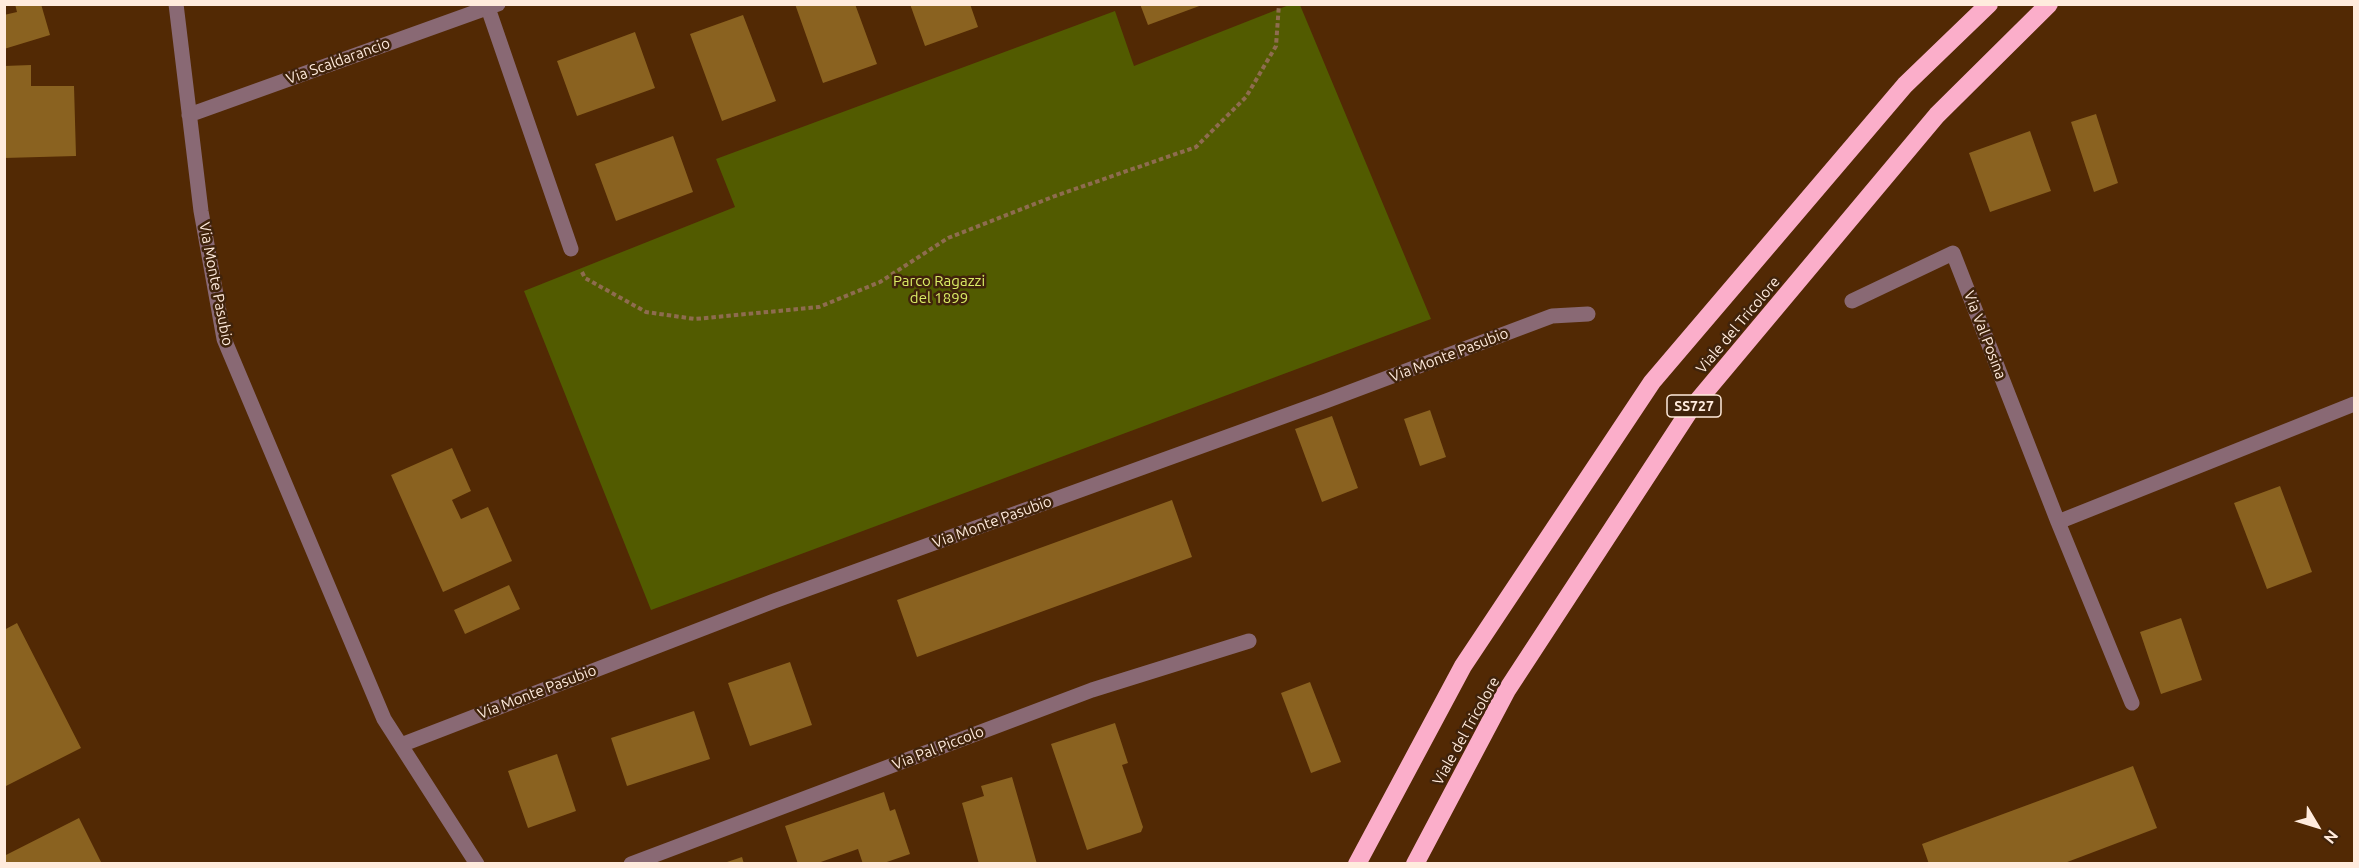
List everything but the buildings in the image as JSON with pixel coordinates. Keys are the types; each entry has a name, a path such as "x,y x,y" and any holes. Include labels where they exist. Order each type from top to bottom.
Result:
{"highway":[{"name":"Viale del Tricolore","path":"1357,864 1463,666 1652,382 1905,85 1989,4"},
{"name":"Viale del Tricolore","path":"1415,864 1508,690 1690,410 1937,115 2049,4"}],"street":[{"name":"Via Monte Pasubio","path":"176,4 201,211 224,339 384,720 477,864"},
{"name":"Via Scaldarancio","path":"189,115 493,6 571,249"},
{"name":"Via Val Posina","path":"1852,301 1953,253 2058,522 2132,703"},
{"name":"Via Monte Pasubio","path":"401,745 774,601 1326,401 1552,316 1588,314"},
{"path":"2058,522 2355,404"},
{"name":"Via Pal Piccolo","path":"631,864 1092,690 1249,641"}],"path":[{"path":"571,249 585,278 646,312 695,319 819,307 880,282 948,238 1055,196 1196,147 1246,96 1276,46 1279,4"}],"green space":[{"name":"Parco Ragazzi del 1899","path":"1289,5 1300,5 1431,319 651,610 524,291 735,207 716,159 1115,11 1134,66"}]}
